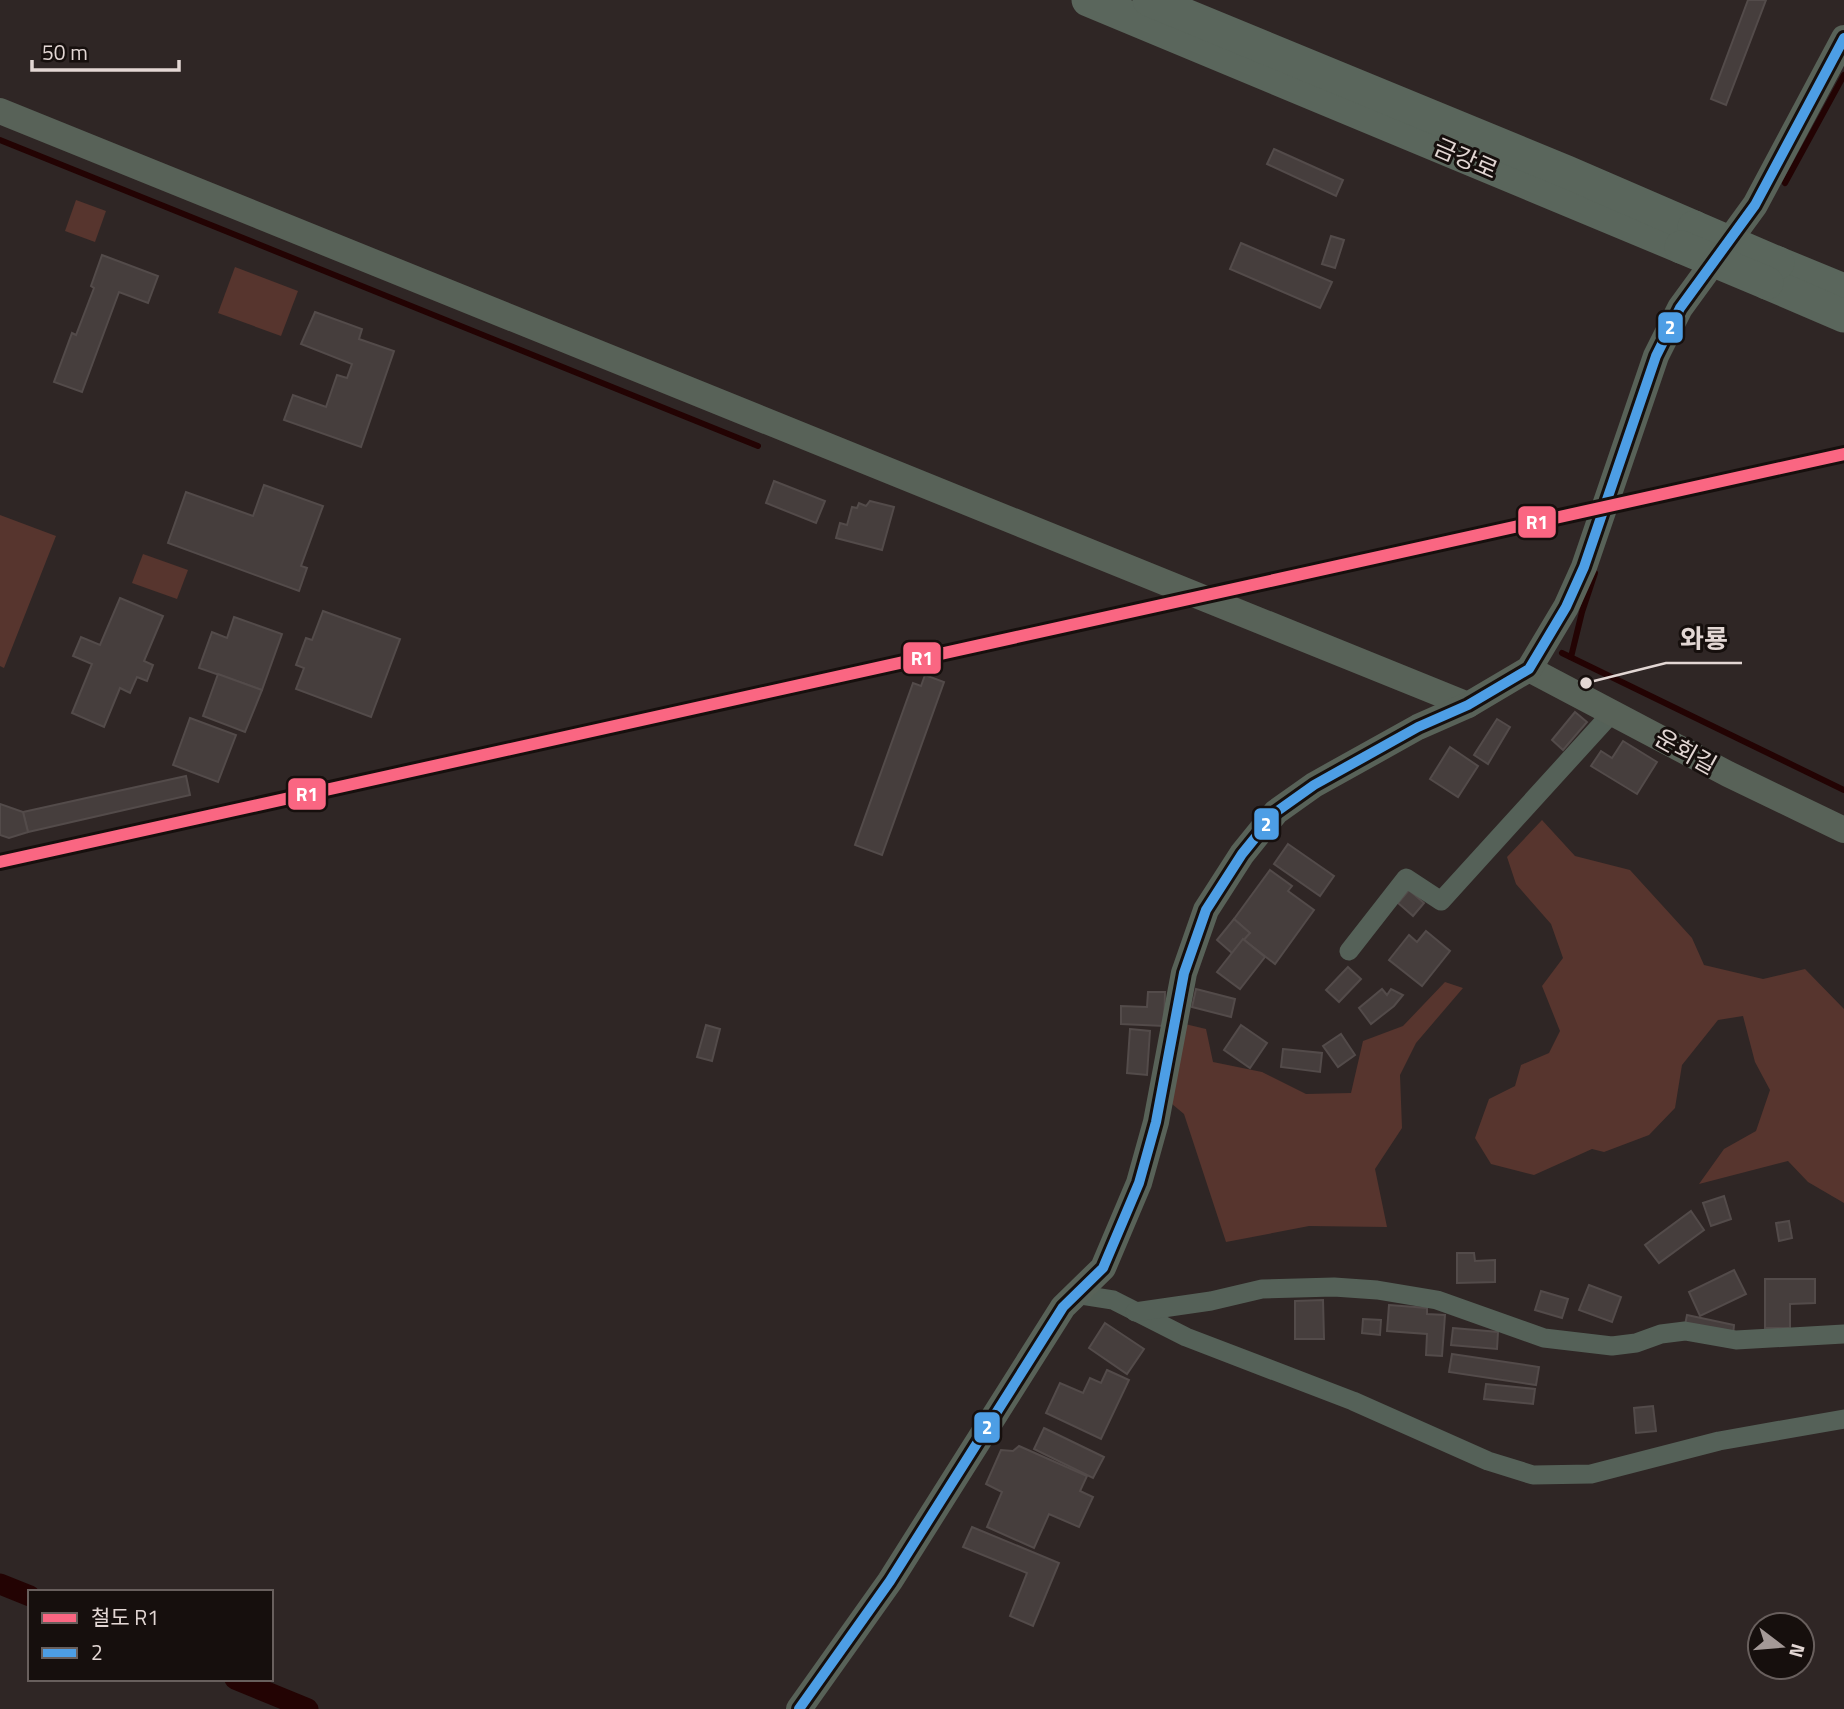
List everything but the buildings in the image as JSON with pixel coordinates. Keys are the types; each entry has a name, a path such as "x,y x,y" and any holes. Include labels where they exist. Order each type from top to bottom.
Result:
{"highway":[{"name":"금강로","path":"1088,0 1687,237 1772,273 1844,316"},
{"name":"금강로","path":"1149,0 1567,172 1687,237"},
{"name":"금강로","path":"1772,273 1844,290"}],"street":[{"path":"799,1709 890,1581 1063,1307 1103,1268 1139,1183 1156,1122 1184,973 1206,910 1241,855 1276,812 1314,785 1418,727 1468,705 1529,669 1566,607 1584,567 1656,356 1680,308 1755,205 1844,38"},
{"path":"0,111 1468,705"},
{"name":"운회길","path":"1529,669 1728,775 1844,830"},
{"path":"1349,951 1406,878 1441,901 1611,714"},
{"path":"1135,1312 1210,1301 1262,1289 1334,1287 1377,1290 1437,1300 1544,1338 1612,1346 1685,1331 1736,1340 1844,1334"},
{"path":"1075,1294 1113,1300 1186,1337 1353,1401 1488,1461 1534,1475 1591,1474 1718,1441 1844,1419"}],"shaded area":[{"path":"76,200 106,211 95,242 65,231"},
{"path":"235,267 298,291 281,336 218,313"},
{"path":"0,515 56,536 4,668 0,666"},
{"path":"143,554 188,570 177,599 132,583"},
{"path":"1542,820 1575,856 1630,870 1692,938 1704,965 1763,979 1805,969 1844,1009 1844,1203 1808,1182 1788,1161 1699,1184 1724,1149 1756,1131 1770,1090 1755,1062 1743,1016 1718,1020 1682,1065 1675,1108 1649,1135 1604,1152 1592,1149 1534,1175 1491,1164 1475,1138 1489,1099 1515,1086 1521,1065 1549,1053 1560,1031 1542,986 1563,958 1551,924 1516,884 1507,857"},
{"path":"1445,982 1463,988 1416,1043 1400,1075 1402,1128 1375,1169 1387,1227 1309,1226 1226,1242 1184,1114 1172,1104 1185,1024 1206,1029 1213,1062 1262,1072 1306,1094 1351,1093 1363,1041 1403,1026"}],"waterway":[{"path":"1785,183 1844,75"},
{"path":"0,140 758,446"},
{"path":"1571,657 1595,573"},
{"path":"1562,653 1844,790"},
{"path":"0,1584 28,1595"},
{"path":"240,1681 308,1709"}],"rail line":[{"name":"R1","path":"0,862 1844,454"}],"transit line":[{"name":"2","path":"799,1709 890,1581 1063,1307 1103,1268 1139,1183 1156,1122 1184,973 1206,910 1242,854 1276,812 1314,785 1418,727 1468,705 1529,669 1566,607 1584,567 1656,356 1680,308 1755,205 1844,38"}],"place":[{"name":"와룡","path":"1586,683"}]}
